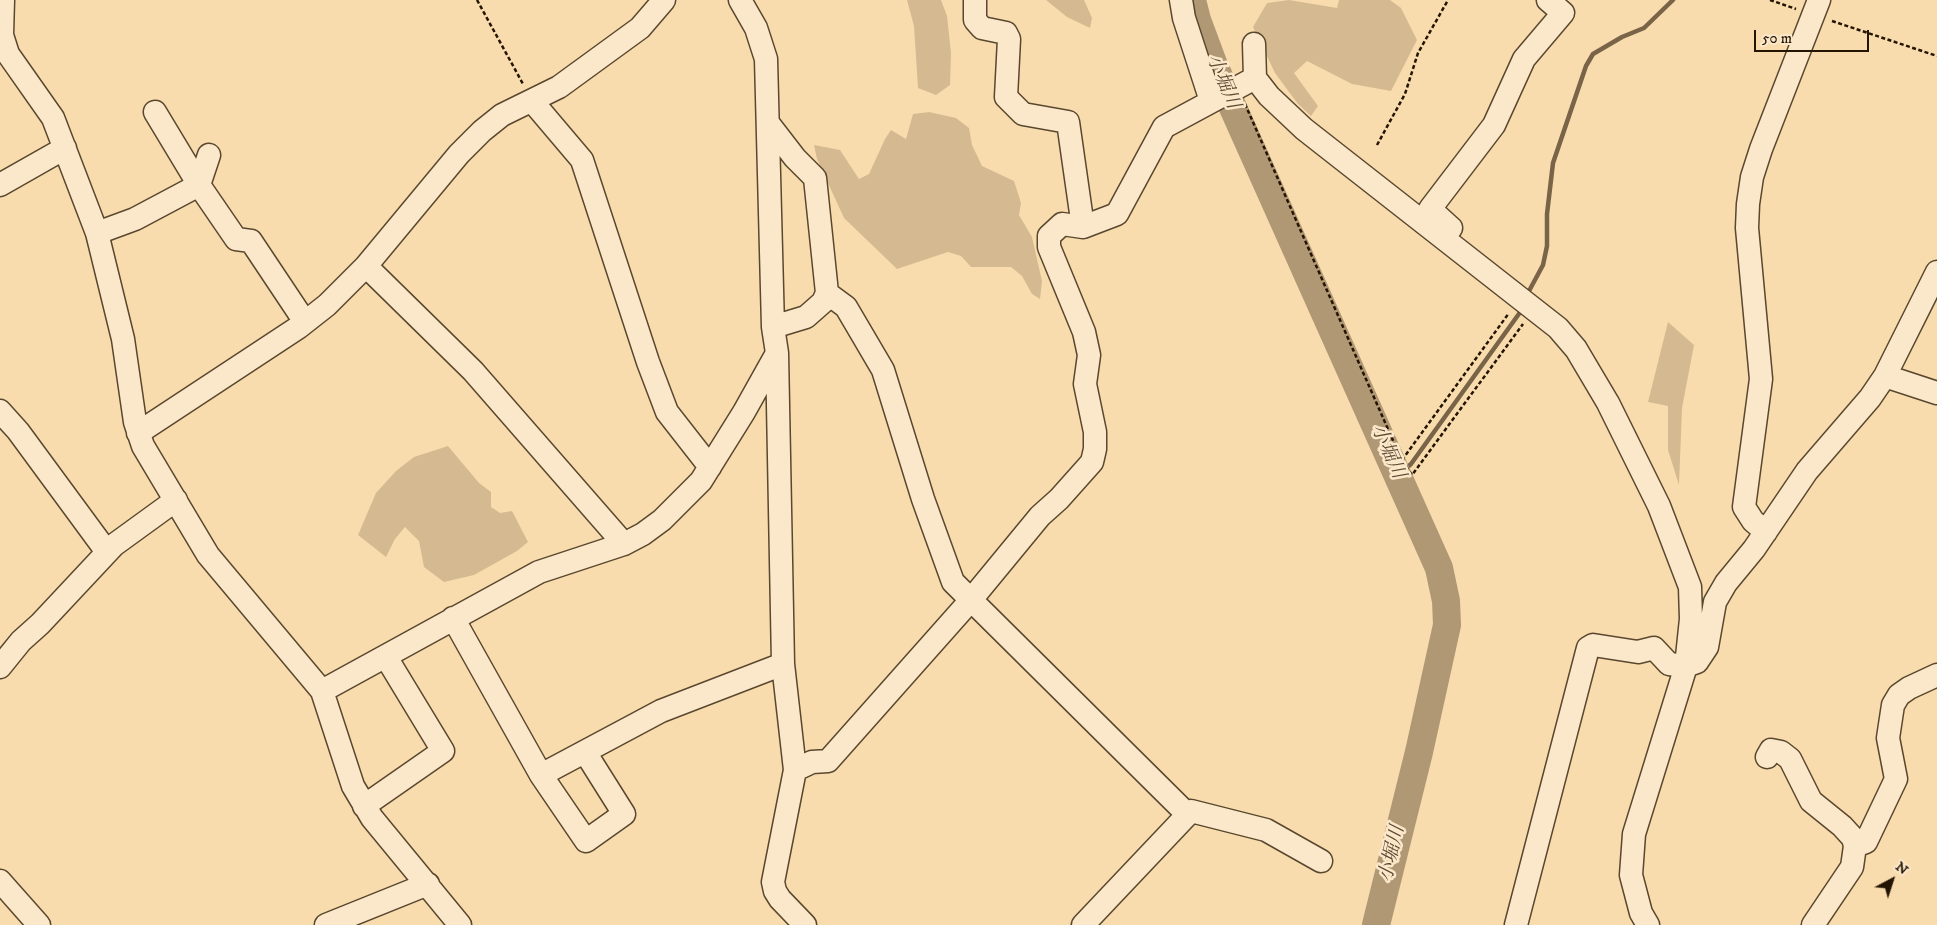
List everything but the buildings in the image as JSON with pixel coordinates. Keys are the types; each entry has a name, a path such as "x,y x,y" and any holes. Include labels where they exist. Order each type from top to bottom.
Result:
{"street":[{"path":"2,0 2,35 8,54 53,118 97,233 123,339 138,433 143,446 208,555 322,691 353,786 364,806 460,925"},
{"path":"138,433 305,322 327,305 366,266 459,154 502,115 559,87 640,28 664,0"},
{"path":"740,0 756,28 766,59 784,664 795,770 773,882 774,891 805,925"},
{"path":"975,0 975,20 982,28 1006,33 1009,39 1006,97 1024,114 1068,122 1083,227"},
{"path":"1181,0 1184,18 1231,91 1269,96 1304,129 1558,328 1576,349 1608,403 1659,506 1690,587 1691,619 1686,666 1634,834 1632,875 1638,904 1648,925"},
{"path":"1458,248 1456,235 1430,209 1494,125 1524,59 1563,13 1548,0"},
{"path":"1766,532 1753,521 1744,507 1761,379 1746,228 1748,204 1752,177 1758,158 1816,8"},
{"path":"795,770 812,762 828,761 970,601 1040,516 1059,499 1092,462 1096,450 1095,432 1085,384 1089,355 1084,332 1049,247 1048,236 1062,224 1083,227 1117,214 1164,127 1231,91 1254,44"},
{"path":"532,101 582,160 648,362 667,412 710,467"},
{"path":"155,112 199,186 236,238 251,241 305,322"},
{"path":"768,123 795,158 815,178 827,292 823,302 806,317 773,327"},
{"path":"0,185 65,148"},
{"path":"97,233 135,218 199,186 209,155"},
{"path":"366,266 472,371 624,544"},
{"path":"1516,925 1588,648 1593,645 1638,652 1654,648 1669,664 1686,666 1697,662 1707,647 1712,613 1722,589 1766,532 1807,471 1870,398 1885,376 1937,272"},
{"path":"827,292 846,307 883,370 922,499 953,582 970,601 1187,814"},
{"path":"322,691 539,572 624,544 643,534 662,520 701,481 744,412 776,353"},
{"path":"1885,376 1937,392"},
{"path":"0,411 18,431 107,552"},
{"path":"0,667 21,641 40,624 107,552 126,534 176,500"},
{"path":"453,618 541,776 586,841 624,814 586,752"},
{"path":"364,806 443,751 386,657"},
{"path":"541,776 661,712 784,664"},
{"path":"1856,846 1866,842 1896,779 1888,738 1893,704 1899,695 1909,688 1937,676"},
{"path":"1767,757 1771,750 1781,752 1790,759 1811,801 1853,838 1856,846 1852,867 1813,925"},
{"path":"1083,925 1191,811 1266,830 1320,861"},
{"path":"0,881 39,925"},
{"path":"326,925 428,884"}],"path":[{"path":"477,0 532,101"},
{"path":"1377,145 1404,94 1418,53 1448,0"},
{"path":"1770,0 1816,8 1937,56"},
{"path":"1231,91 1402,461 1412,475 1527,303"},
{"path":"1402,461 1527,303"}],"shaded area":[{"path":"907,0 941,0 947,16 951,53 950,85 936,95 918,88 914,26"},
{"path":"1046,0 1084,0 1092,18 1090,28 1067,17"},
{"path":"1289,0 1337,8 1339,0 1390,0 1401,8 1417,40 1391,91 1352,84 1307,61 1294,73 1318,106 1311,116 1298,104 1275,73 1253,27 1267,3"},
{"path":"929,112 956,118 969,128 972,145 982,166 1014,181 1021,203 1019,215 1032,237 1042,281 1040,299 1032,294 1022,276 1011,267 971,267 961,256 948,252 897,269 844,218 817,159 814,145 840,150 859,179 869,174 891,130 906,139 913,114"},
{"path":"1668,322 1694,345 1682,408 1679,485 1668,450 1668,406 1648,402"},
{"path":"448,446 479,483 491,492 491,507 500,513 512,511 528,542 517,551 474,575 444,582 424,567 419,541 405,527 395,539 386,557 358,535 376,493 396,471 414,457"}],"waterway":[{"name":"小堀川","path":"1192,0 1197,20 1213,63 1439,568 1446,601 1447,625 1419,752 1376,925"},
{"path":"1529,291 1543,265 1547,246 1547,214 1553,163 1586,66 1593,54 1622,37 1644,28 1673,0"},
{"path":"1397,476 1411,464 1521,311"}]}
